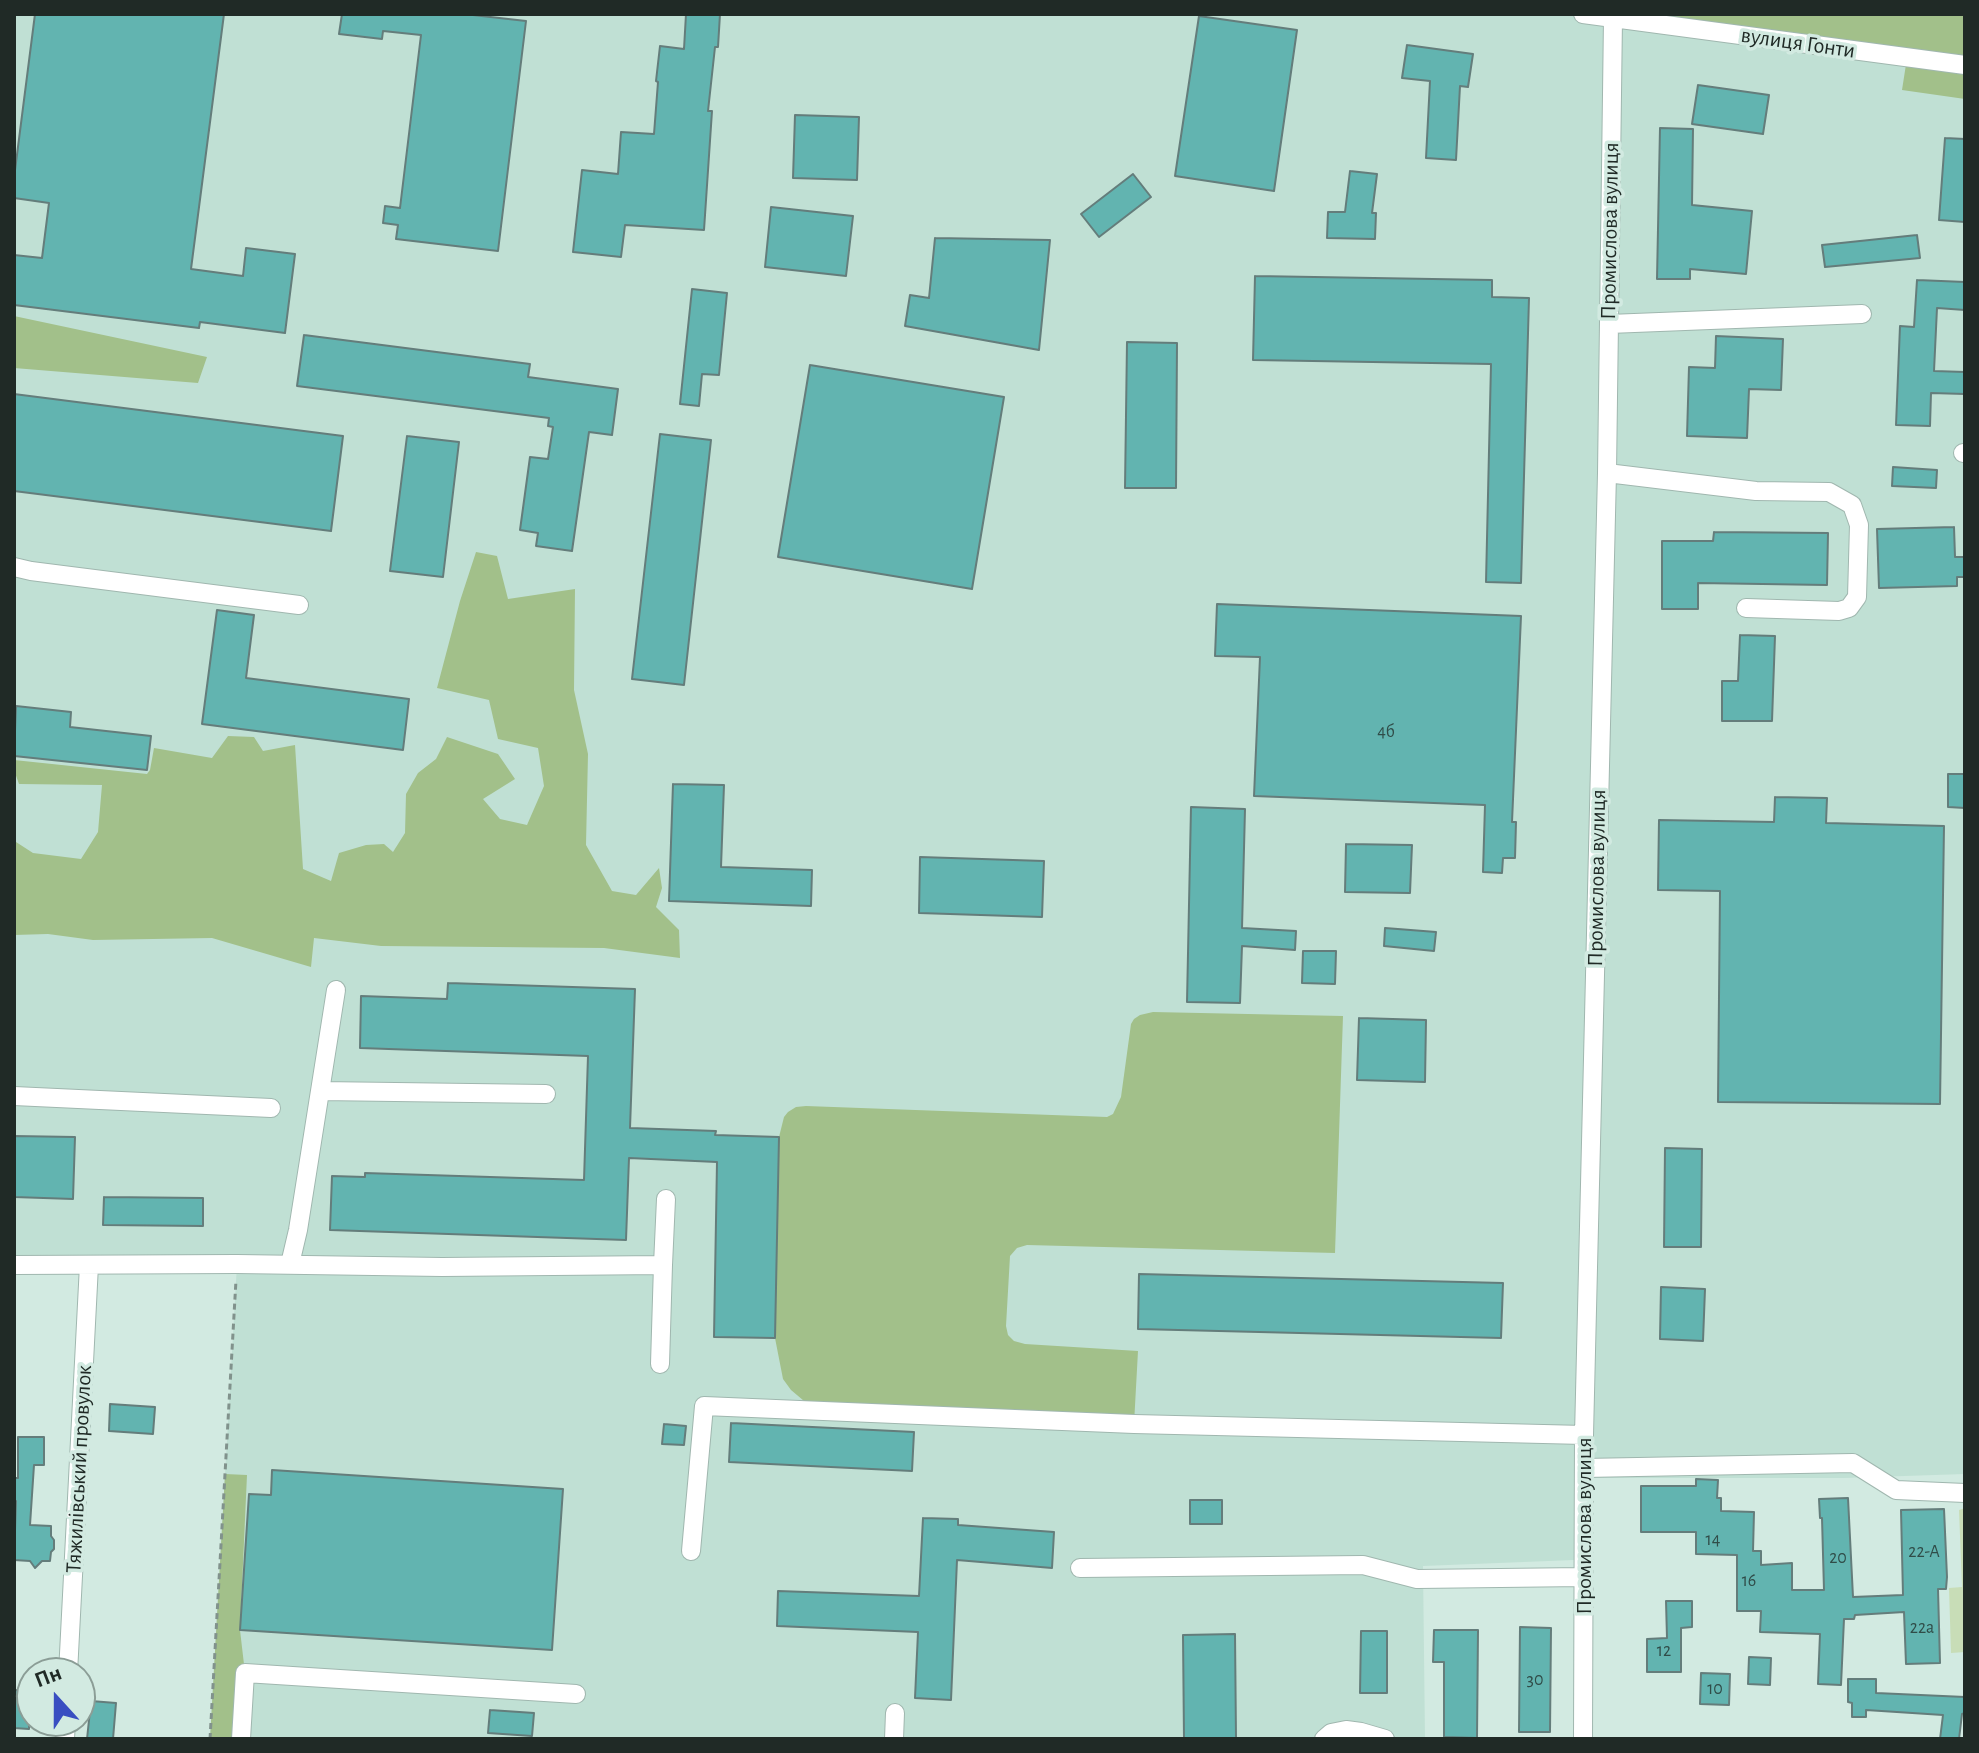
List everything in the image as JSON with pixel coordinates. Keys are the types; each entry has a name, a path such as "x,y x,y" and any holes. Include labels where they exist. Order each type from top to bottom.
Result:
{"street":[{"name":"вулиця Гонти","path":"1583,14 1965,65"},
{"name":"Промислова вулиця","path":"1583,1739 1584,1435 1607,473 1613,18"},
{"path":"1609,324 1862,314"},
{"path":"1607,473 1756,491 1829,492 1852,505 1859,525 1858,568 1857,597 1849,608 1839,611 1746,608"},
{"path":"14,567 299,605"},
{"path":"290,1264 336,990"},
{"path":"320,1091 546,1094"},
{"path":"14,1096 271,1108"},
{"path":"660,1364 666,1199"},
{"path":"14,1265 663,1265"},
{"name":"Тяжилівський провулок","path":"69,1657 89,1265"},
{"path":"691,1551 704,1406 1134,1424 1584,1435"},
{"path":"1584,1468 1853,1463 1896,1490 1965,1493"},
{"path":"1080,1568 1363,1565 1417,1579 1583,1577"},
{"path":"241,1739 245,1673 576,1694"},
{"path":"894,1739 895,1713"},
{"path":"1324,1739 1331,1733 1346,1730 1385,1739"}],"path":[{"path":"210,1739 237,1264"}],"shaded area":[{"path":"14,14 1583,14 1965,65 1965,1474 1844,1478 1575,1478 1574,1560 1423,1566 1425,1739 210,1739 237,1264 14,1264"},
{"path":"1965,1508 1965,1652 1951,1653 1949,1588 1962,1587 1959,1510"}],"green space":[{"path":"1583,14 1965,14 1965,99 1902,90 1907,58"},
{"path":"14,316 207,357 198,383 14,368"},
{"path":"476,552 497,556 508,599 575,589 574,690 588,754 586,845 612,891 636,895 659,868 662,888 656,907 679,930 680,958 604,948 381,946 314,938 311,967 212,938 93,940 48,934 14,935 14,843 33,853 81,859 98,832 102,785 19,784 14,760 147,774 154,748 212,758 228,736 254,737 263,751 295,745 303,869 331,881 339,853 366,845 384,844 393,852 405,833 406,794 418,773 436,759 447,737 498,754 515,779 483,799 500,819 527,825 544,786 538,748 498,739 489,700 437,688"},
{"path":"1153,1012 1343,1016 1335,1253 1027,1245 1017,1248 1010,1256 1008,1335 1014,1341 1025,1344 1138,1351 1134,1424 816,1411 791,1390 783,1379 775,1338 779,1137 788,1112 806,1106 1107,1117 1113,1114 1121,1097 1131,1024 1140,1015"},
{"path":"225,1474 247,1475 240,1630 245,1673 241,1739 210,1739"}],"building":[{"path":"35,14 224,14 191,269 243,276 246,248 295,254 285,333 200,322 199,328 14,305 14,255 42,258 49,203 14,198"},
{"path":"342,14 464,14 526,21 498,251 396,239 398,225 383,223 385,206 400,208 421,35 383,31 382,39 339,34"},
{"path":"686,14 720,14 708,111 712,111 704,230 625,225 621,257 573,252 582,170 618,174 621,132 654,134 660,46 684,49"},
{"path":"1199,16 1297,30 1274,191 1175,176"},
{"path":"1407,45 1473,54 1468,87 1460,86 1456,160 1426,158 1430,81 1402,78"},
{"path":"1698,85 1769,95 1763,134 1692,124"},
{"path":"795,115 859,117 857,180 793,178"},
{"path":"1660,128 1693,129 1692,205 1752,211 1746,274 1690,269 1690,279 1657,279"},
{"path":"1945,138 1965,139 1965,222 1939,220"},
{"path":"1350,171 1377,174 1372,213 1376,213 1375,239 1327,238 1328,212 1345,212"},
{"path":"1133,174 1151,197 1099,237 1081,214"},
{"path":"771,207 853,216 846,276 765,267"},
{"path":"1917,235 1920,258 1825,267 1822,245"},
{"path":"935,238 1050,240 1039,350 905,326 910,295 929,298"},
{"path":"1255,276 1492,280 1492,297 1529,298 1521,583 1486,582 1491,364 1253,360"},
{"path":"1917,280 1965,282 1965,310 1937,308 1934,371 1965,372 1965,394 1931,393 1930,426 1896,425 1900,326 1914,327"},
{"path":"692,289 727,293 719,375 702,374 699,406 680,404"},
{"path":"304,335 530,364 528,377 618,389 612,435 589,432 572,551 536,546 538,533 520,530 530,457 548,459 553,427 548,426 549,418 297,386"},
{"path":"1716,336 1783,339 1781,390 1749,389 1747,438 1687,436 1689,367 1715,368"},
{"path":"1127,342 1177,343 1176,488 1125,488"},
{"path":"810,365 1004,397 972,589 778,557"},
{"path":"14,394 343,436 331,531 14,491"},
{"path":"660,434 711,440 684,685 632,679"},
{"path":"407,436 459,442 443,577 390,571"},
{"path":"1893,467 1937,470 1936,488 1892,486"},
{"path":"1954,527 1955,557 1965,557 1965,577 1957,577 1957,586 1879,588 1877,529"},
{"path":"1714,532 1828,533 1827,585 1698,583 1698,609 1662,609 1662,541 1713,541"},
{"path":"1217,604 1521,616 1512,822 1516,822 1515,858 1503,858 1502,873 1483,872 1485,805 1254,796 1260,657 1215,656"},
{"path":"217,610 254,615 246,678 409,699 403,750 202,724"},
{"path":"1740,635 1775,636 1772,721 1722,721 1722,681 1738,681"},
{"path":"16,706 71,712 70,727 151,736 147,770 14,756"},
{"path":"1948,774 1965,774 1965,808 1948,807"},
{"path":"673,784 724,785 721,867 812,870 811,906 669,901"},
{"path":"1775,797 1827,798 1826,823 1944,826 1940,1104 1718,1102 1720,891 1658,890 1659,820 1774,822"},
{"path":"1191,807 1245,809 1242,928 1296,931 1295,950 1242,946 1240,1003 1187,1002"},
{"path":"1346,844 1412,845 1410,893 1345,892"},
{"path":"920,857 1044,861 1042,917 919,913"},
{"path":"1385,928 1436,932 1434,951 1384,946"},
{"path":"1303,951 1336,951 1335,984 1302,983"},
{"path":"448,983 635,989 630,1128 779,1137 775,1338 714,1337 717,1162 629,1158 626,1240 330,1230 332,1176 365,1177 365,1173 584,1180 588,1056 360,1048 361,996 447,999"},
{"path":"1359,1018 1426,1020 1425,1082 1357,1080"},
{"path":"14,1136 75,1137 73,1199 14,1197"},
{"path":"1665,1148 1702,1149 1701,1247 1664,1247"},
{"path":"104,1197 203,1198 203,1226 103,1225"},
{"path":"1139,1274 1503,1283 1501,1338 1138,1329"},
{"path":"1661,1287 1705,1289 1703,1341 1660,1339"},
{"path":"110,1404 155,1407 153,1434 109,1431"},
{"path":"731,1423 914,1432 912,1471 729,1462"},
{"path":"664,1424 686,1426 684,1445 662,1444"},
{"path":"18,1437 44,1437 44,1465 34,1465 30,1525 51,1526 54,1549 50,1561 42,1561 35,1568 30,1561 14,1560 14,1478 18,1478"},
{"path":"272,1470 563,1489 552,1650 240,1630 249,1494 271,1495"},
{"path":"1696,1479 1718,1480 1717,1498 1721,1498 1721,1511 1754,1512 1753,1551 1761,1551 1761,1565 1792,1563 1792,1590 1824,1590 1819,1499 1848,1498 1853,1597 1903,1595 1901,1510 1944,1509 1947,1577 1946,1589 1938,1589 1940,1663 1906,1664 1904,1612 1855,1615 1854,1619 1844,1619 1841,1685 1818,1684 1820,1634 1760,1632 1761,1611 1737,1611 1737,1555 1696,1554 1696,1532 1641,1532 1641,1486 1696,1486"},
{"path":"1190,1500 1222,1500 1222,1524 1190,1524"},
{"path":"923,1518 958,1519 958,1525 1054,1532 1052,1568 957,1560 951,1700 915,1698 918,1632 777,1626 778,1591 919,1596"},
{"path":"1666,1601 1692,1601 1692,1627 1681,1628 1681,1672 1647,1672 1647,1639 1667,1638"},
{"path":"1520,1627 1551,1628 1550,1732 1519,1732"},
{"path":"1434,1630 1478,1630 1477,1738 1444,1737 1444,1662 1433,1662"},
{"path":"1361,1631 1387,1631 1387,1693 1360,1693"},
{"path":"1235,1634 1236,1739 1184,1739 1183,1635"},
{"path":"1749,1657 1771,1658 1770,1685 1748,1684"},
{"path":"1701,1673 1730,1674 1729,1705 1700,1704"},
{"path":"1848,1679 1876,1679 1876,1693 1965,1697 1959,1739 1940,1739 1943,1715 1866,1710 1866,1717 1852,1717 1852,1703 1848,1702"},
{"path":"14,1690 16,1728 14,1728"},
{"path":"96,1701 116,1703 113,1739 87,1739 96,1737"},
{"path":"490,1710 534,1713 532,1736 488,1733"}]}
